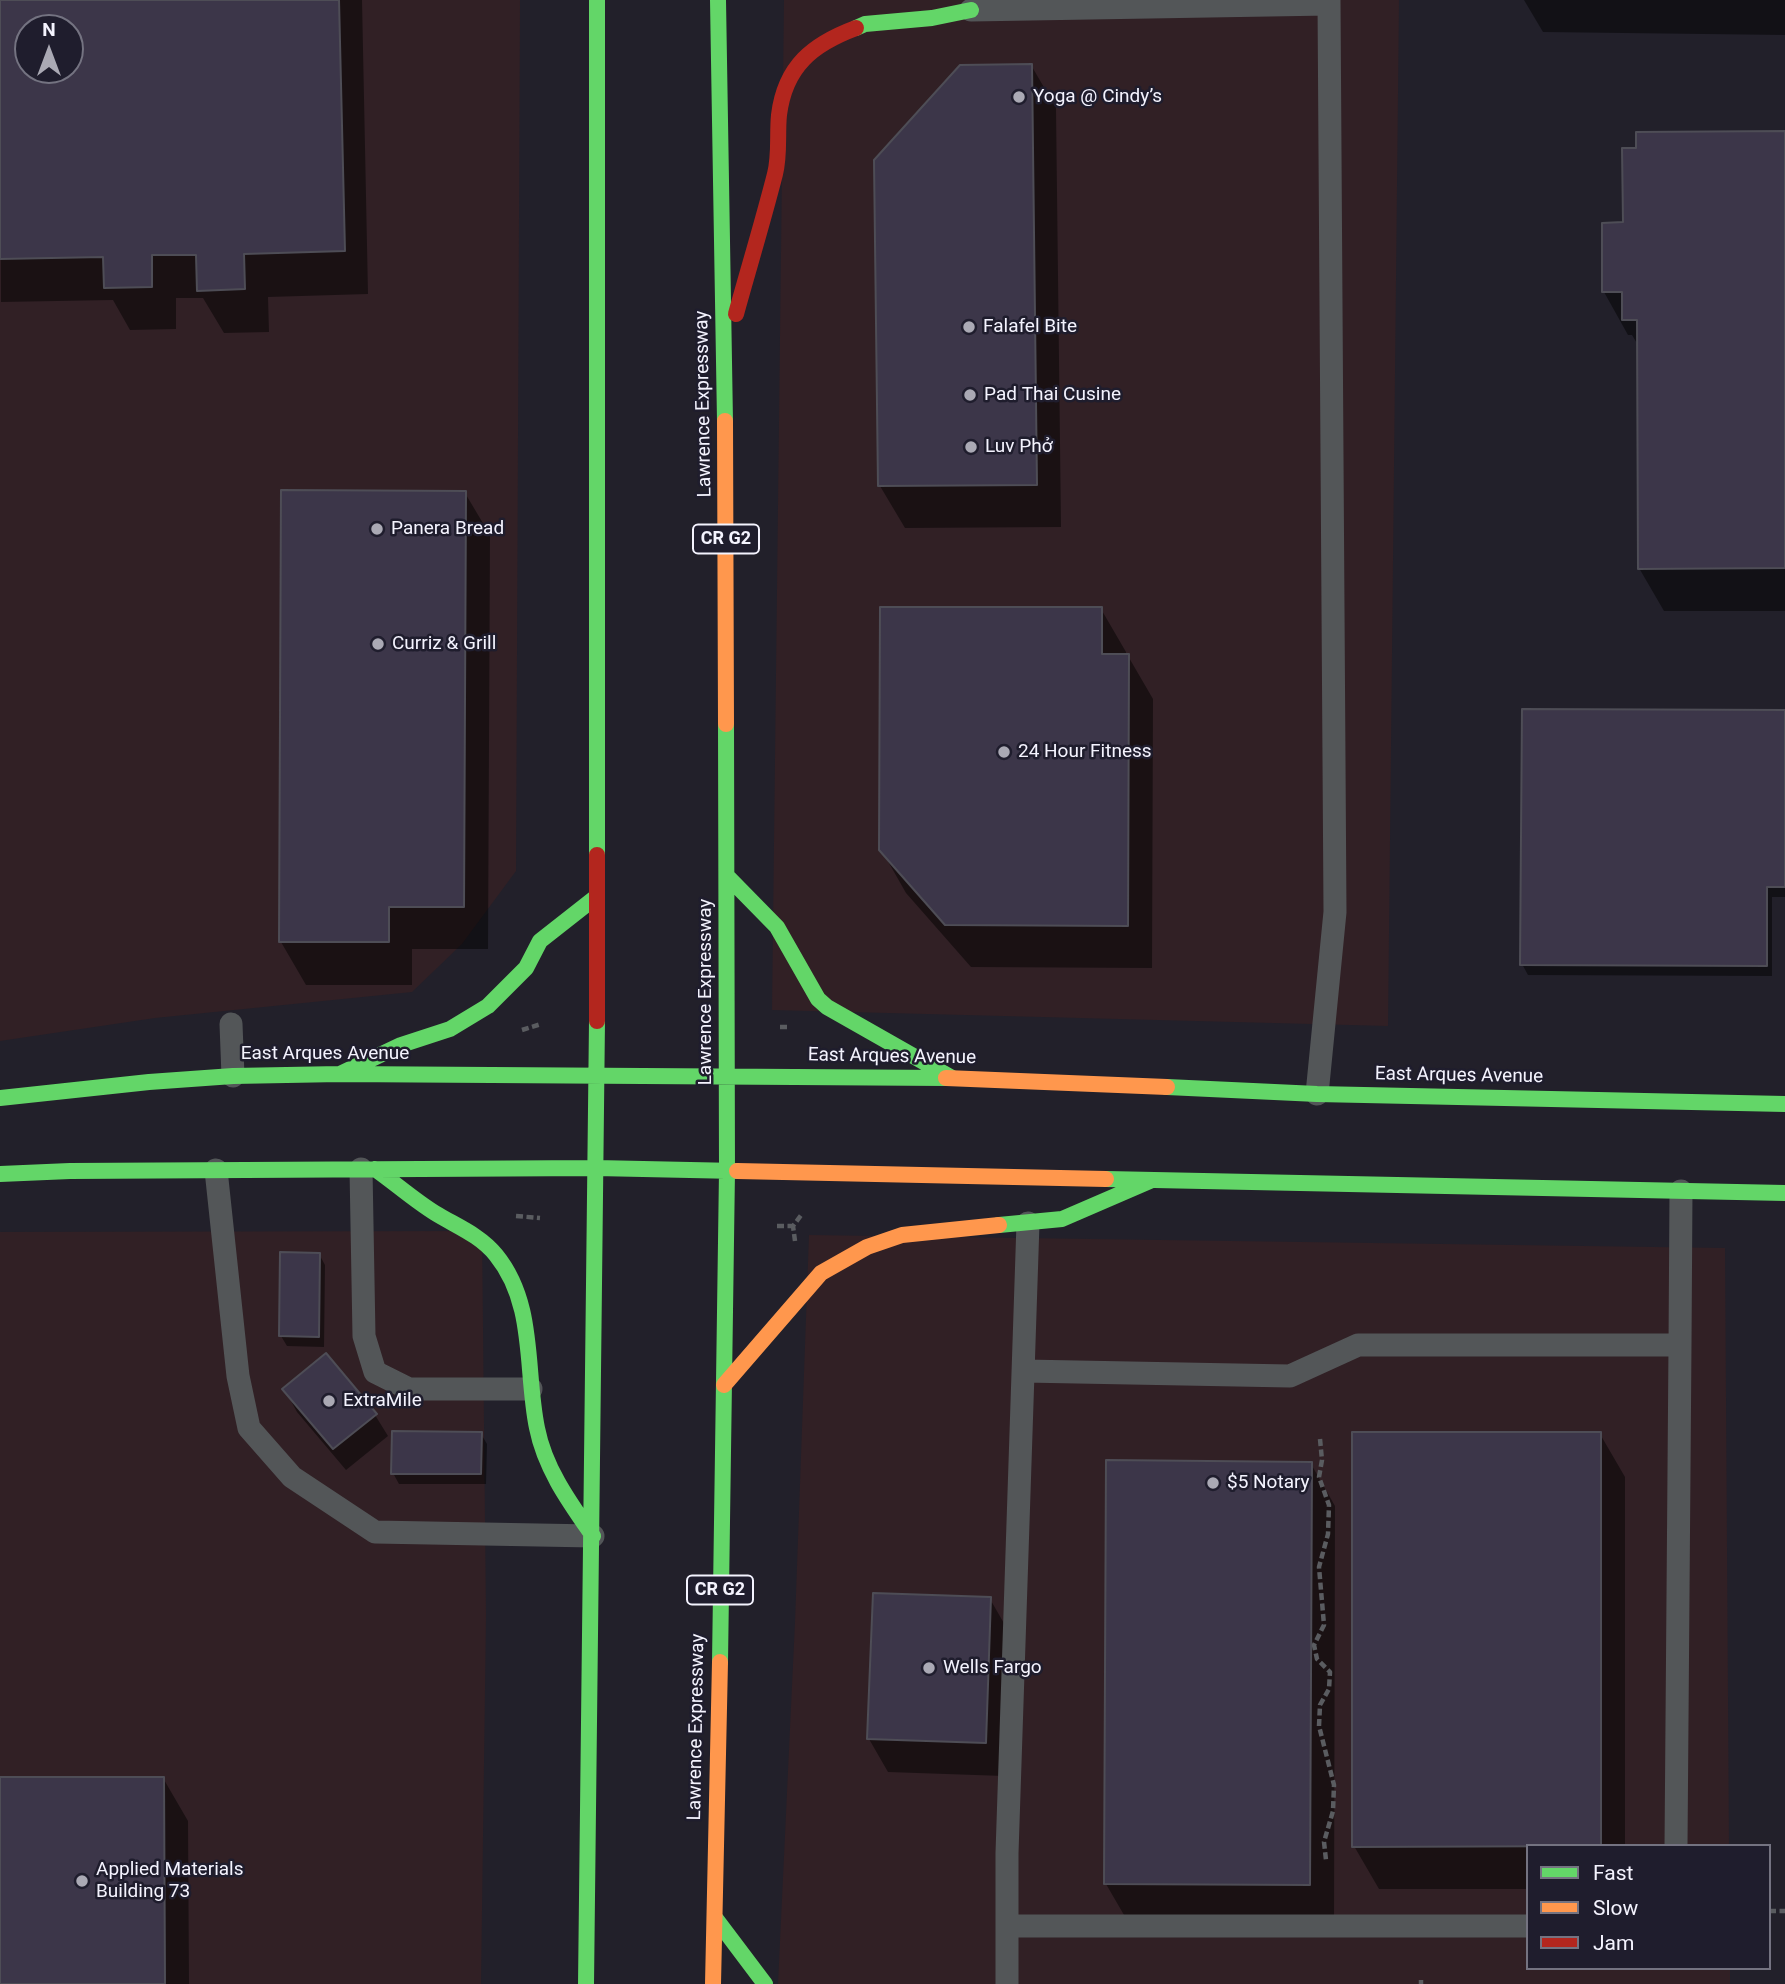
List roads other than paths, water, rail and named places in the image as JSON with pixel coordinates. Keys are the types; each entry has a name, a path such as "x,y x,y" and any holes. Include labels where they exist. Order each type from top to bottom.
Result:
{"main road":[{"path":"586,1984 597,1076 597,0"},
{"name":"Lawrence Expressway","path":"713,1984 727,1171 725,353 718,0"},
{"path":"941,0 971,10"},
{"path":"725,353 776,170 779,113 787,82 801,61 829,38 864,24 932,18 971,10"},
{"path":"727,876 777,927 818,999 827,1007 952,1078"},
{"path":"340,1074 401,1045 450,1029 488,1006 526,968 540,941 596,897"},
{"name":"East Arques Avenue","path":"0,1098 233,1076 340,1074 952,1078 1317,1094 1785,1104"},
{"path":"368,1168 434,1212 469,1230 497,1256 515,1288 523,1313 537,1430 554,1479 593,1536"},
{"path":"0,1174 70,1171 596,1168 1785,1194"},
{"path":"723,1385 821,1273 858,1252 902,1235 1062,1219 1150,1181"},
{"path":"716,1919 765,1984"}],"lane":[{"path":"971,10 1329,2 1335,912 1317,1094"},
{"path":"231,1024 233,1076"},
{"path":"368,1168 364,1336 375,1372 409,1389 531,1389"},
{"path":"216,1170 238,1376 249,1428 292,1477 375,1532 593,1536"},
{"path":"1676,1844 1681,1191"},
{"path":"1007,1984 1007,1853 1028,1223"},
{"path":"1024,1371 1290,1376 1358,1345 1680,1345"},
{"path":"1007,1926 1526,1926"}],"place":[{"name":"Yoga @ Cindy’s","path":"1019,97"},
{"name":"Falafel Bite","path":"969,327"},
{"name":"Pad Thai Cusine","path":"970,395"},
{"name":"Luv Phở","path":"971,447"},
{"name":"Panera Bread","path":"377,529"},
{"name":"Curriz & Grill","path":"378,644"},
{"name":"24 Hour Fitness","path":"1004,752"},
{"name":"ExtraMile","path":"329,1401"},
{"name":"$5 Notary","path":"1213,1483"},
{"name":"Wells Fargo","path":"929,1668"},
{"name":"Applied Materials Building 73","path":"82,1881"}]}
